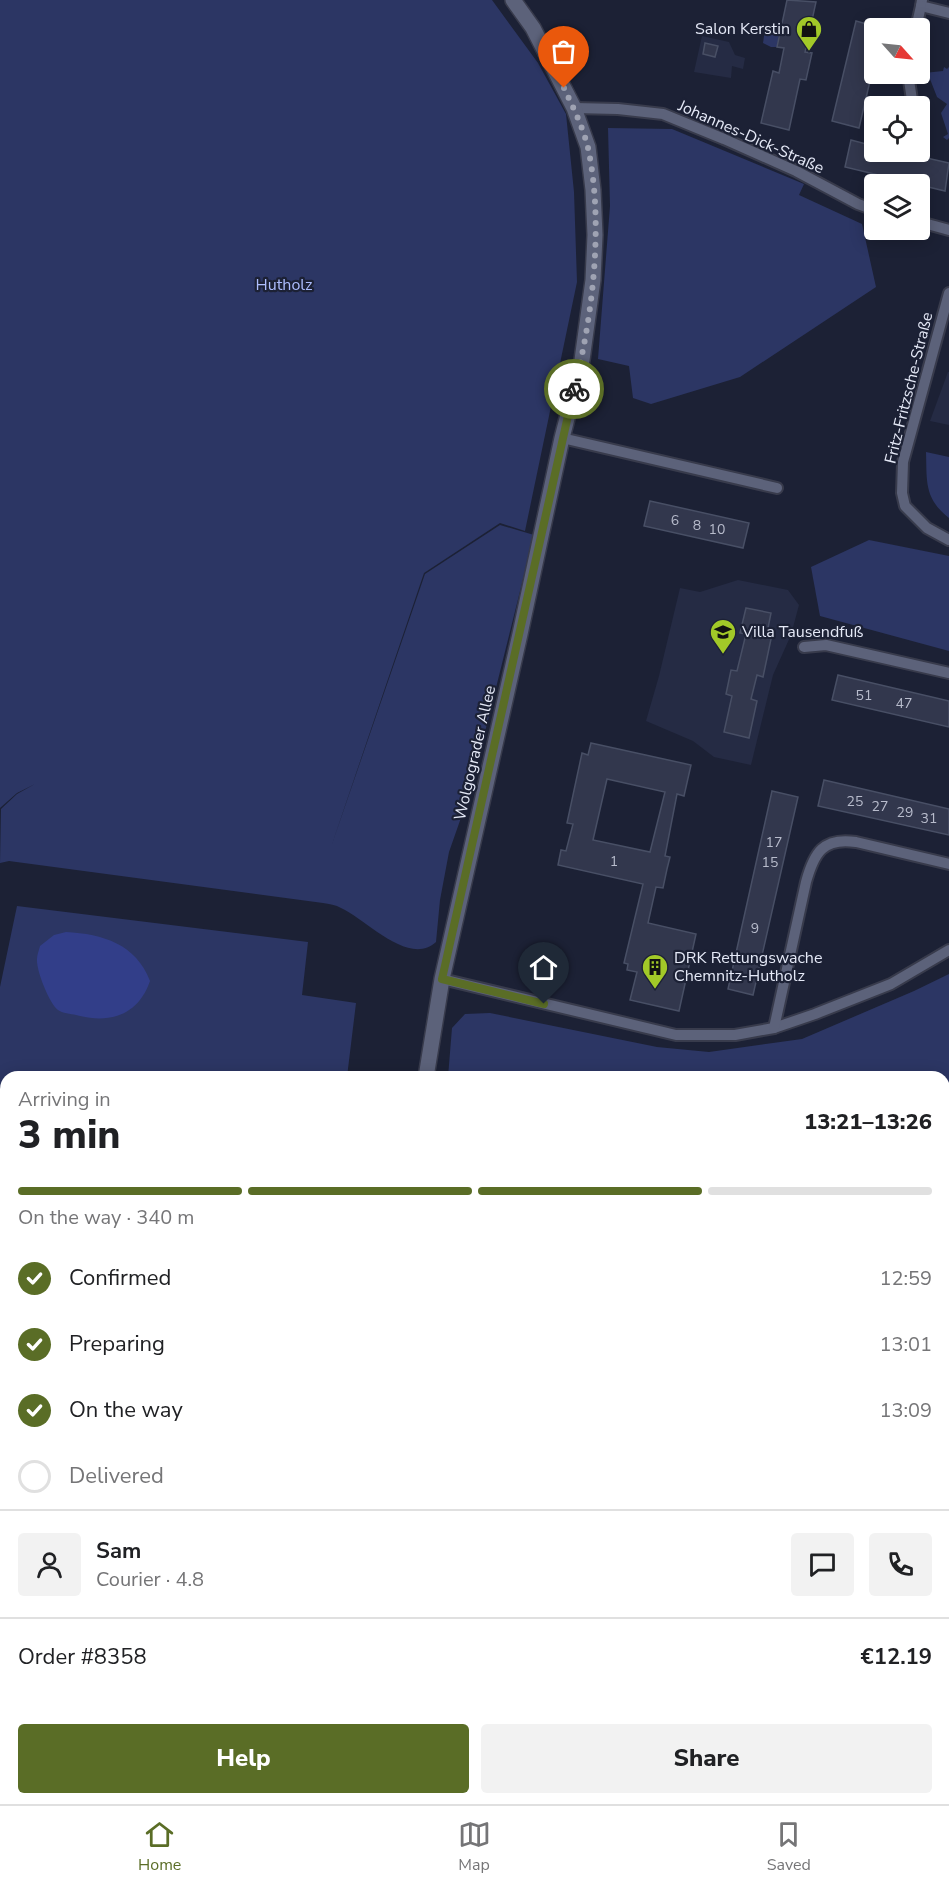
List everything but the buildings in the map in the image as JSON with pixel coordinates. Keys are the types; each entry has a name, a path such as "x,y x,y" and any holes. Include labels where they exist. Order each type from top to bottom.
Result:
{"main road":[{"name":"Wolgograder Allee","path":"427,1071 442,979 562,438 582,360 593,280 595,235 588,147 574,108 533,28 513,0"}],"street":[{"path":"918,18 921,3 949,13"},
{"name":"Johannes-Dick-Straße","path":"574,108 618,109 663,114 796,171 864,206"},
{"path":"930,225 949,230"},
{"name":"Fritz-Fritzsche-Straße","path":"949,293 903,462 902,494 905,506 927,528 949,540"},
{"path":"562,438 777,488"},
{"path":"804,647 826,645 949,673"},
{"path":"774,1028 812,860 824,846 841,840 856,842 949,864"},
{"path":"442,979 676,1035 735,1035 774,1028 891,984 949,950"}],"shaded area":[{"path":"702,36 729,42 735,55 745,58 743,69 732,66 731,78 694,72"},
{"path":"949,372 949,425 930,421"},
{"name":"Villa Tausendfuß","path":"738,580 788,590 799,605 791,635 773,675 751,765 714,757 693,741 646,721 680,588 700,592"},
{"path":"66,932 93,935 117,943 136,958 150,981 145,993 130,1010 111,1017 88,1018 64,1013 54,1006 44,986 37,957 40,946 54,935"}],"green space":[{"name":"Hutholz","path":"0,0 492,0 538,63 566,114 574,192 577,282 525,531 500,523 424,573 330,850 425,574 500,525 534,535 470,792 449,852 440,900 436,942 425,948 413,949 388,939 351,914 330,904 9,861 0,863 1,809 17,794 35,784 17,793 0,808"},
{"path":"773,24 781,25 777,47 763,43 765,29"},
{"path":"944,67 947,69 949,67 949,138 947,140 943,137 948,134 941,113 947,104 937,97 930,79 930,72 943,71"},
{"path":"608,128 672,129 804,184 799,195 862,224 876,287 740,377 651,404 633,398 629,366 598,359 610,206"},
{"path":"926,452 949,457 949,518 935,503 928,489"},
{"path":"869,540 949,556 949,651 820,616 811,567"},
{"path":"17,906 308,942 302,995 356,1003 348,1071 0,1071 0,987"},
{"path":"949,974 949,1071 448,1071 452,1028 465,1014 490,1013 657,1047 709,1052 802,1039"}],"way so far":[{"path":"564,88 588,147 595,235 593,280 582,360 574,389"}],"place":[{"name":"Salon Kerstin","path":"809,52"},
{"name":"Villa Tausendfuß","path":"723,655"},
{"name":"DRK Rettungswache Chemnitz-Hutholz","path":"655,990"}],"route":[{"path":"544,1004 442,979 574,389"}]}
